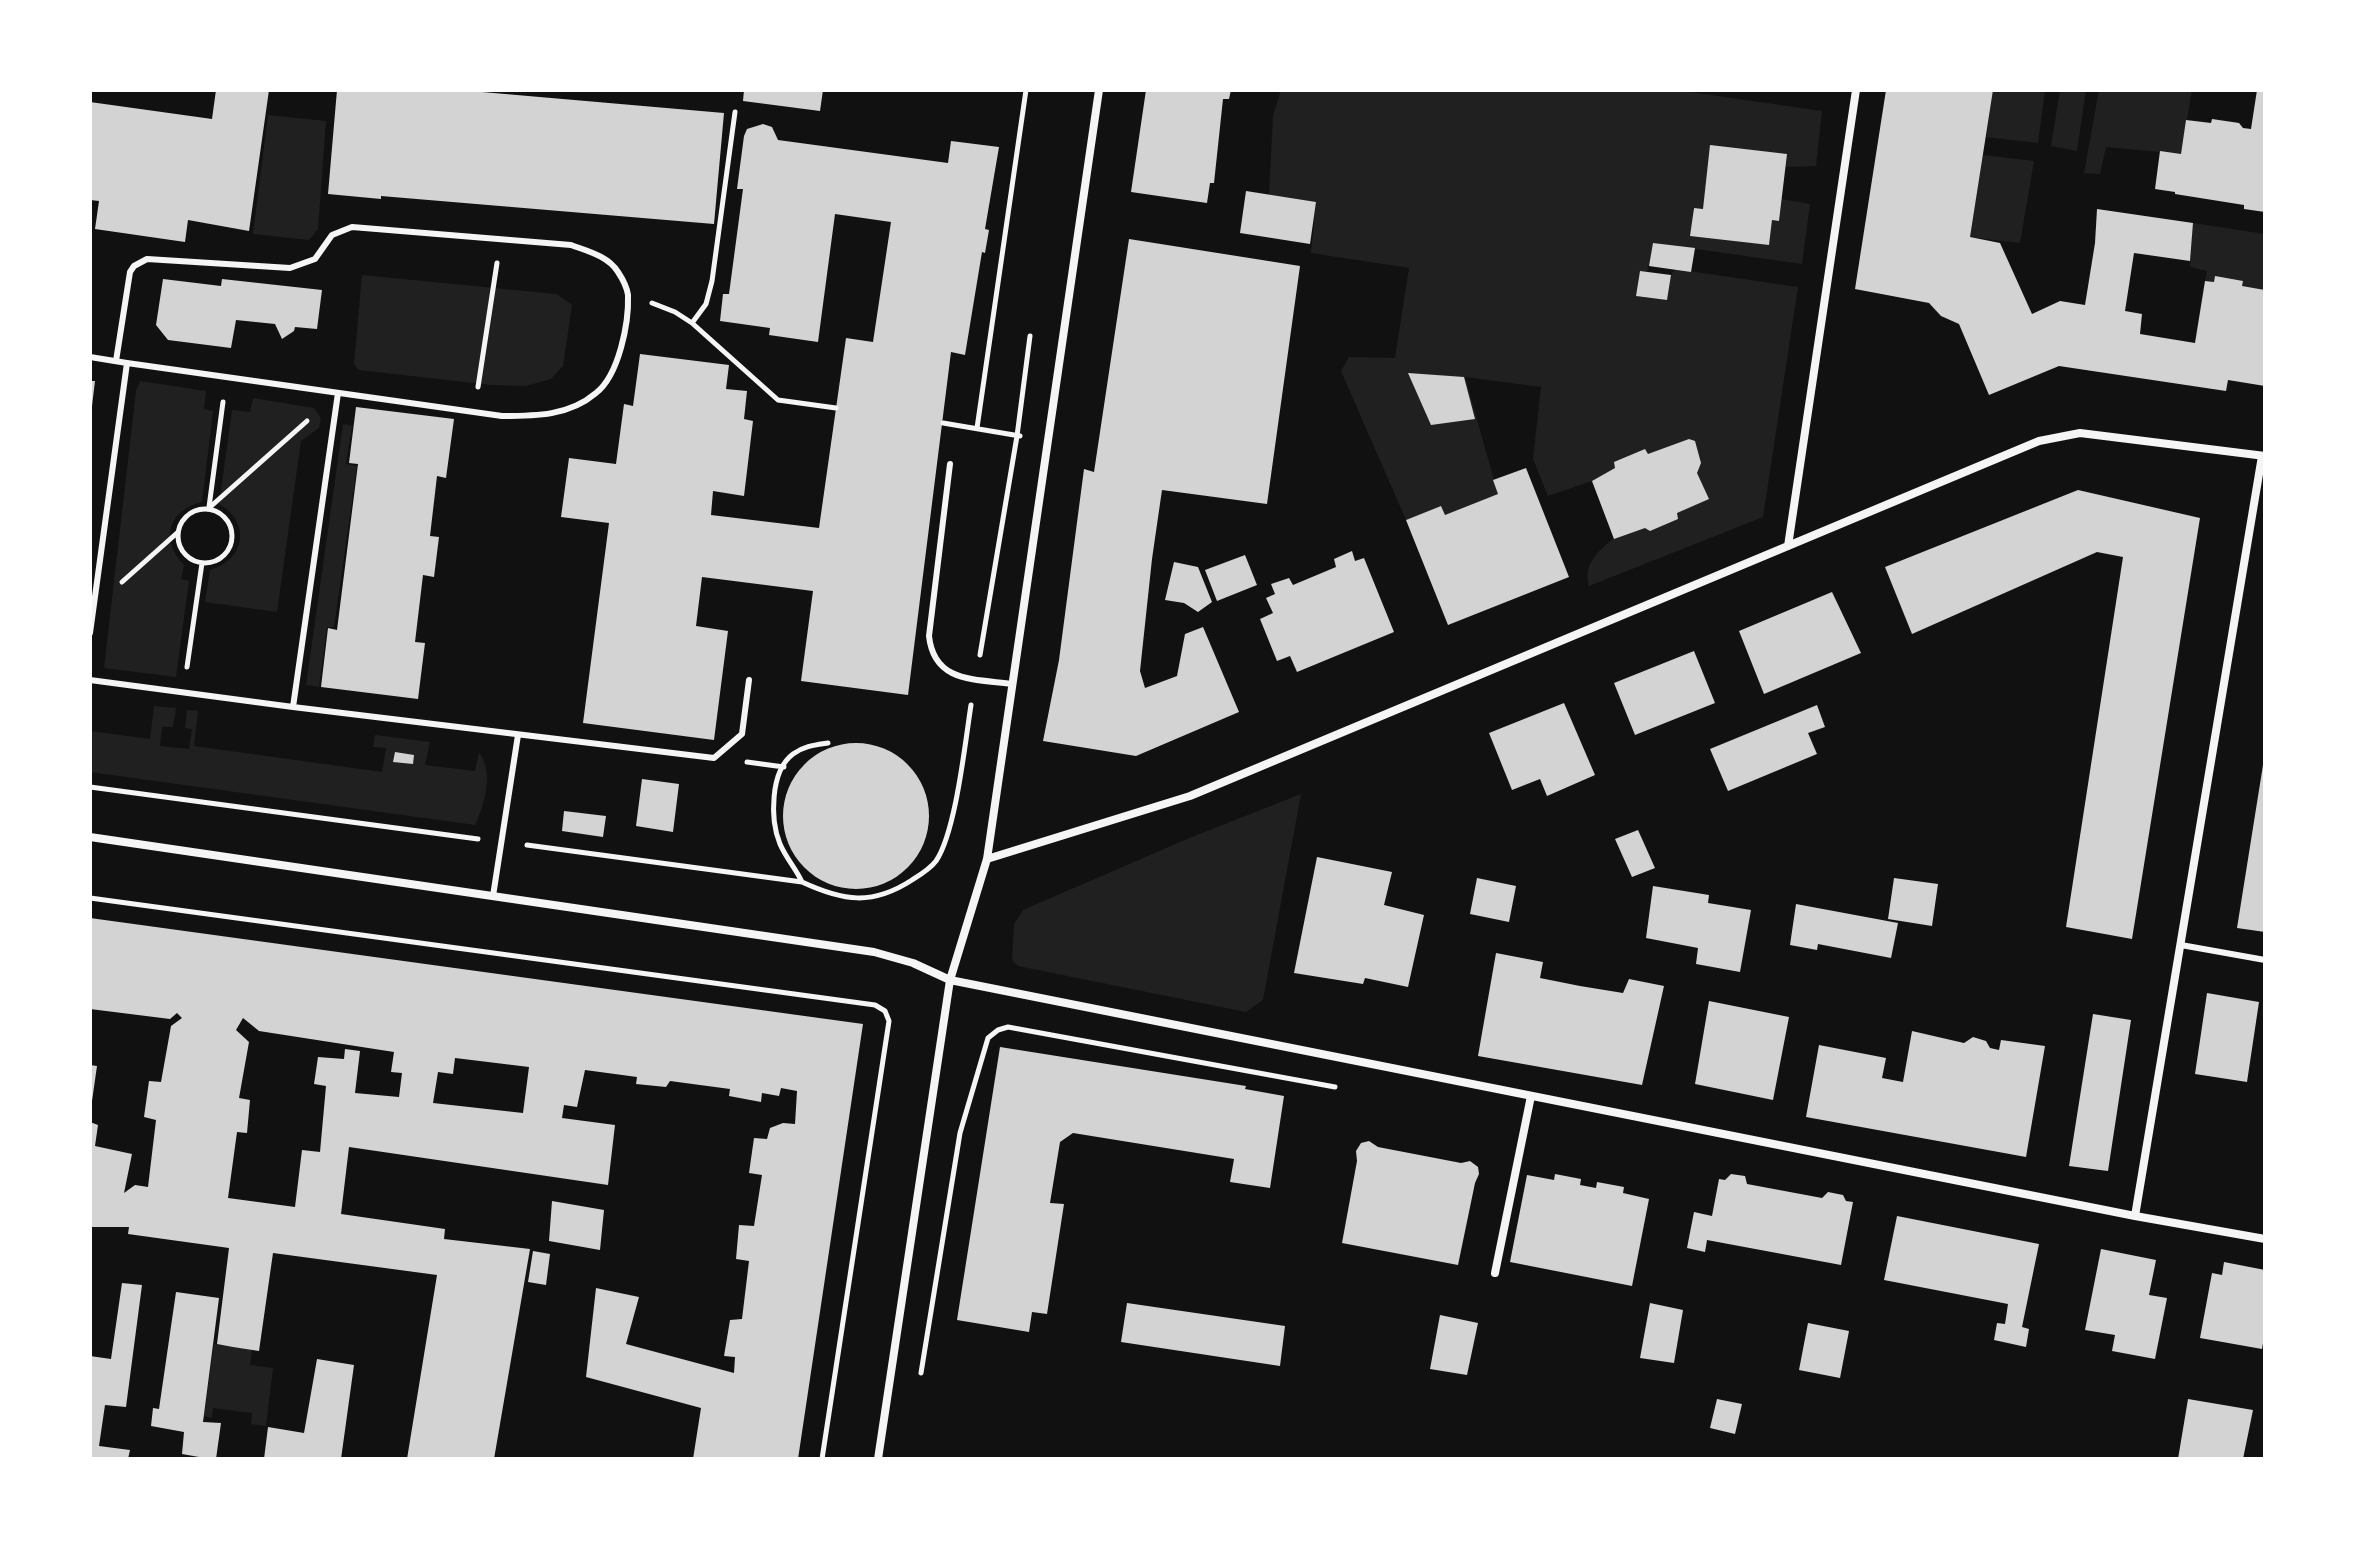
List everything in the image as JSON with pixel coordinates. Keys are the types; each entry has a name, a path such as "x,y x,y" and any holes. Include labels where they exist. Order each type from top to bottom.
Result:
{"street":[{"path":"878,1459 950,980 987,859 1099,90"},
{"path":"1788,546 1856,90"},
{"path":"987,859 1190,796 2039,441 2080,433 2264,456 2135,1216"},
{"path":"90,837 874,952 913,963 950,980 2135,1216 2265,1239"},
{"path":"1495,1273 1531,1096"}],"lane":[{"path":"90,357 127,363 502,416 545,416 580,405 599,391 615,369 623,338 628,293 617,269 596,253 571,245 352,227 332,235 315,259 290,268 147,259 134,266 130,272 116,361"},
{"path":"90,633 127,363"},
{"path":"293,707 338,393"},
{"path":"950,464 930,649 943,670 959,676 1013,684"},
{"path":"90,680 714,758 742,734 749,680"},
{"path":"493,896 518,735"},
{"path":"2181,945 2265,960"}],"path":[{"path":"977,428 1026,90"},
{"path":"692,323 706,304 712,281 735,112"},
{"path":"475,412 501,239"},
{"path":"628,293 675,312 692,323 778,400 836,408"},
{"path":"209,508 226,377"},
{"path":"209,508 338,393"},
{"path":"943,423 1049,442"},
{"path":"94,606 178,532 182,522 197,510 209,508 219,512 232,528 233,540 222,558 202,563 190,559 184,552 178,532"},
{"path":"184,692 202,563"},
{"path":"802,882 780,845 775,829 775,789 790,756 808,746 828,743"},
{"path":"90,898 875,1005 885,1011 889,1021 822,1459"},
{"path":"920,1381 960,1133 988,1038 998,1030 1008,1027 1338,1088"}],"shaded area":[{"path":"1281,90 1676,90 1822,111 1816,166 1785,167 1703,209 1693,208 1691,236 1769,245 1772,220 1779,221 1782,199 1810,204 1802,264 1654,243 1647,272 1640,271 1636,296 1667,300 1675,269 1798,287 1763,517 1589,586 1590,565 1597,553 1614,538 1592,481 1548,496 1533,459 1541,387 1465,377 1498,494 1445,515 1441,506 1406,520 1341,371 1349,357 1395,358 1409,268 1311,253 1316,202 1269,195 1273,116"},
{"path":"1993,90 2045,90 2038,143 1986,137"},
{"path":"2060,90 2086,90 2077,151 2051,146"},
{"path":"2099,90 2192,90 2181,154 2106,147 2100,174 2084,173"},
{"path":"268,115 326,121 318,229 309,240 253,234"},
{"path":"1983,155 2034,161 2020,243 1970,237"},
{"path":"2193,223 2265,234 2265,290 2215,276 2214,282 2205,281 2207,271 2190,267"},
{"path":"362,275 556,294 572,305 563,366 551,379 526,386 359,370 354,364"},
{"path":"140,381 206,391 204,409 213,411 202,502 181,512 171,527 172,546 184,565 181,579 189,581 176,677 104,668 136,391"},
{"path":"253,398 314,408 321,418 319,428 301,441 277,612 205,602 210,570 231,558 240,540 236,521 219,504 232,410 250,412"},
{"path":"343,424 352,426 346,464 357,466 334,627 327,627 319,687 306,685"},
{"path":"154,706 176,708 173,727 162,727 160,746 189,749 192,729 185,728 187,710 198,711 194,746 382,772 386,748 373,747 375,735 430,742 425,765 475,771 479,752 484,760 487,779 482,807 475,825 90,772 90,731 150,739"},
{"path":"1301,794 1263,1000 1246,1012 1018,966 1012,960 1014,924 1023,910"},
{"path":"214,1344 252,1349 250,1365 273,1368 266,1426 251,1424 252,1413 213,1408 212,1418 204,1416"}],"building":[{"path":"216,90 269,90 249,231 188,220 185,242 95,229 99,201 90,200 90,102 212,119"},
{"path":"337,90 459,90 724,113 714,224 328,194"},
{"path":"744,90 823,90 820,111 743,101"},
{"path":"1146,90 1231,90 1229,99 1223,99 1214,183 1210,183 1207,203 1131,192"},
{"path":"1886,90 1993,90 1970,237 2000,243 2032,314 2060,301 2085,305 2097,209 2193,223 2190,261 2134,253 2125,311 2142,314 2140,334 2195,343 2205,281 2214,282 2215,276 2243,281 2242,286 2265,290 2265,386 2228,380 2226,391 2059,366 1989,395 1959,324 1941,316 1929,303 1855,289"},
{"path":"2257,90 2265,90 2265,212 2244,209 2244,205 2155,189 2160,151 2181,154 2186,120 2211,123 2212,119 2239,123 2243,128 2251,129"},
{"path":"763,124 772,127 778,140 948,163 951,141 999,147 985,229 989,230 985,253 982,252 965,355 951,352 908,695 801,681 813,591 702,577 696,626 728,631 714,740 583,723 609,523 561,517 569,458 616,464 624,404 633,406 640,354 729,365 726,389 747,391 744,419 753,421 744,496 713,491 711,515 819,528 846,338 873,342 891,222 835,214 818,342 769,335 770,328 720,321 723,294 729,294 743,189 737,189 744,136 747,129"},
{"path":"1710,145 1787,154 1779,221 1772,220 1769,245 1690,236 1694,208 1703,209"},
{"path":"1246,191 1316,202 1310,244 1240,233"},
{"path":"1129,239 1300,266 1267,504 1162,490 1152,559 1140,671 1145,688 1177,676 1185,634 1203,627 1239,712 1136,756 1043,741 1059,660 1084,469 1094,472"},
{"path":"1653,243 1695,248 1691,272 1649,266"},
{"path":"1640,271 1671,275 1667,300 1636,296"},
{"path":"163,279 221,286 222,279 322,290 317,329 295,327 282,339 275,324 236,320 231,348 168,340 156,325"},
{"path":"1408,373 1464,377 1475,419 1431,425"},
{"path":"90,381 95,381 92,406 90,405"},
{"path":"356,407 454,419 446,478 437,476 430,536 439,537 434,577 423,575 415,642 425,643 418,699 321,687 328,628 337,630 358,464 349,463"},
{"path":"1689,439 1695,441 1701,463 1697,473 1709,499 1677,513 1678,519 1650,531 1645,528 1614,539 1592,481 1615,468 1614,462 1645,449 1648,454"},
{"path":"1526,468 1569,577 1448,625 1406,520 1441,506 1445,515 1498,494 1493,480"},
{"path":"2078,490 2200,518 2132,939 2066,927 2123,557 2097,552 1912,634 1885,567"},
{"path":"1352,551 1355,561 1364,558 1394,632 1297,672 1290,656 1277,661 1260,619 1273,613 1266,598 1275,594 1271,584 1289,578 1293,585 1336,567 1334,559"},
{"path":"1245,555 1257,585 1217,601 1205,570"},
{"path":"1174,562 1198,567 1212,602 1198,612 1184,603 1165,600"},
{"path":"1832,592 1861,653 1764,694 1739,631"},
{"path":"1694,651 1715,703 1635,735 1614,683"},
{"path":"1564,703 1595,775 1547,796 1540,779 1512,790 1489,733"},
{"path":"1817,705 1825,727 1808,733 1817,754 1728,791 1710,749"},
{"path":"856,743 884,749 907,765 923,788 929,816 923,844 907,867 884,883 856,889 828,883 805,867 789,844 783,816 789,788 805,765 828,749"},
{"path":"395,752 414,755 413,764 393,762"},
{"path":"2265,765 2265,932 2237,928"},
{"path":"642,779 679,784 673,832 636,826"},
{"path":"564,811 606,816 603,837 562,831"},
{"path":"1638,830 1655,868 1632,877 1615,839"},
{"path":"1317,857 1392,872 1384,905 1424,915 1408,987 1365,978 1363,984 1294,973"},
{"path":"1477,878 1516,886 1509,922 1470,914"},
{"path":"1894,878 1938,884 1932,926 1888,919"},
{"path":"1653,886 1709,895 1708,903 1751,910 1740,972 1696,964 1698,948 1646,938"},
{"path":"1796,904 1898,923 1891,958 1818,944 1817,950 1790,945"},
{"path":"90,918 863,1024 798,1459 693,1459 701,1408 586,1377 596,1288 639,1297 626,1344 734,1373 735,1357 724,1356 730,1320 742,1319 749,1261 736,1259 739,1225 754,1226 762,1175 749,1173 754,1138 767,1139 770,1128 783,1123 795,1124 797,1091 781,1088 779,1096 762,1093 761,1102 729,1096 730,1089 670,1081 666,1087 636,1084 637,1077 585,1070 577,1107 564,1105 562,1118 615,1125 608,1185 349,1147 341,1214 445,1229 444,1239 530,1249 494,1459 407,1459 437,1275 273,1253 259,1351 217,1344 229,1248 128,1234 129,1227 90,1227 90,1122 98,1125 95,1146 132,1154 124,1193 135,1185 148,1187 156,1120 144,1117 149,1081 161,1082 171,1026 182,1018 177,1013 170,1019 90,1009","holes":["243,1018 259,1031 394,1052 391,1072 402,1073 399,1097 355,1093 360,1051 345,1049 344,1059 318,1057 314,1084 326,1086 320,1152 302,1150 295,1207 228,1198 237,1132 247,1133 250,1100 239,1098 249,1042 236,1030","455,1058 529,1067 523,1113 433,1103 438,1072 453,1074"]},
{"path":"1496,953 1543,962 1540,978 1580,986 1623,993 1629,979 1664,986 1642,1085 1478,1056"},
{"path":"2207,993 2259,1002 2247,1082 2195,1074"},
{"path":"1709,1001 1789,1017 1773,1100 1695,1084"},
{"path":"2093,1014 2131,1020 2108,1171 2069,1166"},
{"path":"1912,1031 1964,1043 1973,1037 1999,1050 2001,1040 2045,1046 2026,1157 1806,1117 1819,1045 1886,1058 1882,1078 1903,1082"},
{"path":"1000,1047 1246,1086 1245,1089 1284,1096 1270,1188 1230,1182 1234,1159 1073,1133 1060,1142 1050,1203 1064,1204 1047,1314 1032,1312 1029,1332 957,1320"},
{"path":"90,1065 97,1066 92,1101 90,1101"},
{"path":"1369,1141 1378,1147 1461,1163 1470,1161 1478,1167 1458,1265 1342,1243 1357,1161 1356,1151 1361,1143"},
{"path":"1555,1174 1581,1179 1580,1185 1596,1188 1597,1182 1624,1187 1623,1193 1649,1199 1632,1286 1510,1262 1527,1175 1554,1180"},
{"path":"1731,1174 1745,1176 1747,1184 1822,1198 1828,1192 1843,1195 1846,1201 1853,1202 1841,1265 1707,1240 1705,1252 1687,1248 1694,1212 1712,1216 1719,1179 1725,1180"},
{"path":"552,1201 604,1210 600,1250 549,1241"},
{"path":"1897,1216 2039,1244 2022,1327 2029,1329 2026,1347 1994,1340 1997,1323 2005,1324 2008,1304 1884,1280"},
{"path":"2101,1249 2156,1260 2149,1295 2167,1298 2155,1359 2112,1351 2115,1335 2085,1330"},
{"path":"533,1251 550,1254 546,1285 528,1282"},
{"path":"2224,1262 2265,1270 2262,1349 2200,1338 2212,1273 2222,1275"},
{"path":"122,1283 142,1285 126,1407 105,1405 99,1446 130,1450 128,1459 90,1459 90,1356 111,1359"},
{"path":"176,1292 219,1298 203,1422 221,1423 216,1459 199,1459 182,1454 184,1432 151,1426 153,1408 159,1409"},
{"path":"1127,1303 1285,1326 1280,1366 1121,1342"},
{"path":"1650,1303 1683,1310 1674,1363 1640,1358"},
{"path":"1440,1315 1478,1323 1467,1375 1430,1369"},
{"path":"1808,1323 1849,1331 1840,1378 1799,1370"},
{"path":"317,1359 354,1365 341,1459 264,1459 268,1427 304,1433"},
{"path":"1717,1399 1742,1404 1735,1434 1710,1428"},
{"path":"2188,1399 2253,1410 2243,1459 2178,1459"}]}
